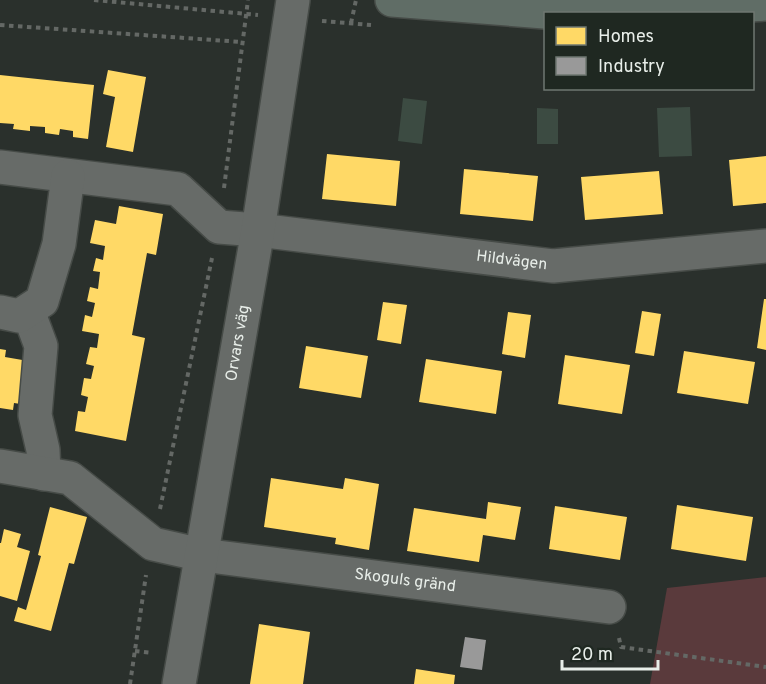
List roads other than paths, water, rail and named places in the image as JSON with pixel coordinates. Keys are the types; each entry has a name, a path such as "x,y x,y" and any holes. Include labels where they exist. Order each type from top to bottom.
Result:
{"main road":[{"path":"392,0 545,12"},
{"path":"623,12 766,4"}],"street":[{"name":"Orvars väg","path":"179,684 258,230 293,0"},
{"path":"0,167 68,176 59,244 42,302 14,312 41,346 34,415 43,450 44,474 0,466"},
{"name":"Hildvägen","path":"68,176 178,189 219,227 553,266 766,246"},
{"name":"Skoguls gränd","path":"44,474 70,478 153,544 202,555 609,607"}]}
